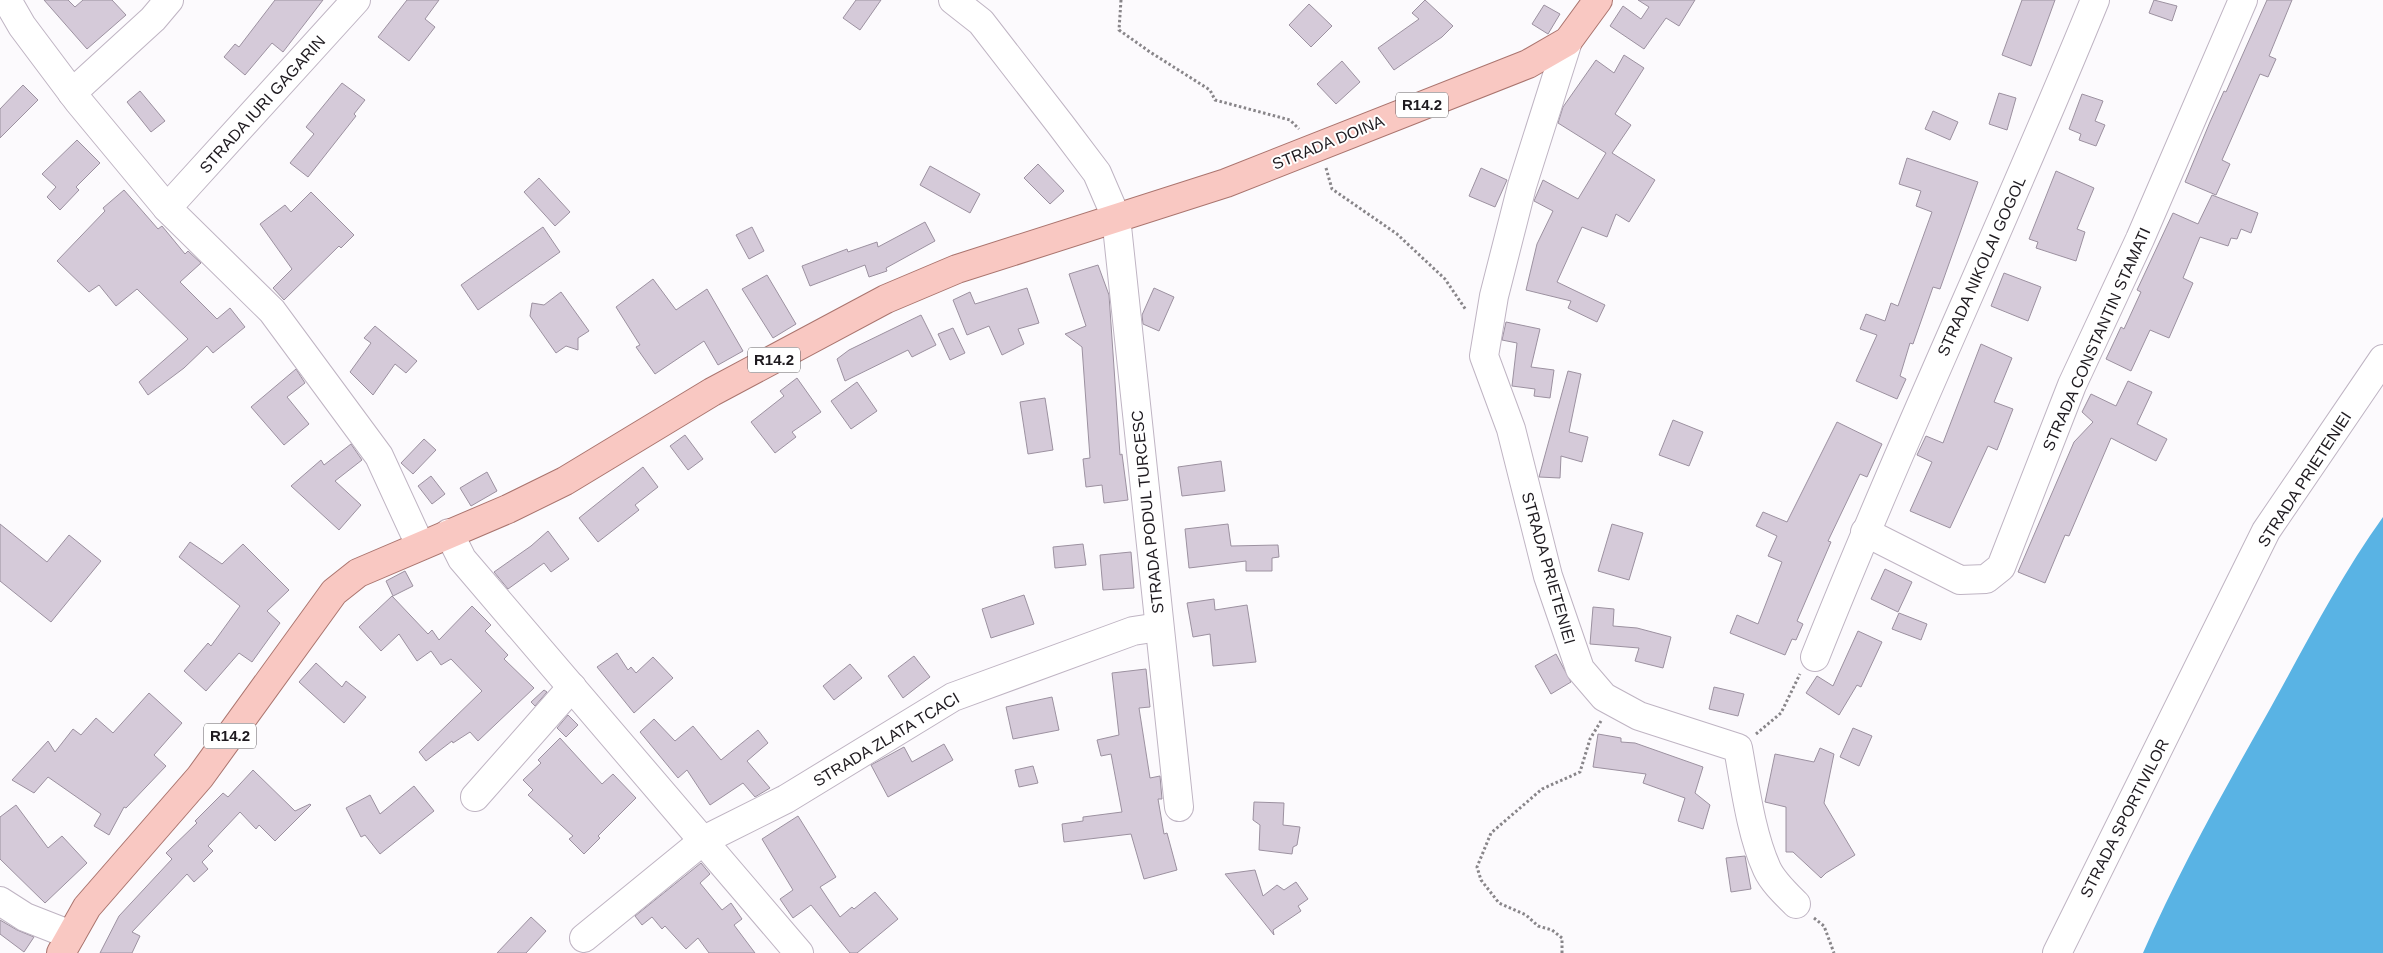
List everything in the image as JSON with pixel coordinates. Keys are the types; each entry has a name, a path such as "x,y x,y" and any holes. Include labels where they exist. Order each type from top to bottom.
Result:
{"main road":[{"name":"STRADA DOINA","path":"1116,217 1226,183 1310,148 1528,64 1568,42 1598,0"},
{"name":"R14.2","path":"66,944 87,907 117,871 171,813 200,777 334,592 358,573 508,509 565,481 712,392 886,299 957,269 1116,217"}],"street":[{"path":"7,0 22,26 72,93 167,208 272,311 379,456 420,545"},
{"path":"72,93 153,19 169,0"},
{"name":"STRADA IURI GAGARIN","path":"167,208 356,0"},
{"path":"953,0 981,22 1097,173 1116,217"},
{"name":"STRADA NIKOLAI GOGOL","path":"1815,657 1865,532 2095,0"},
{"name":"STRADA CONSTANTIN STAMATI","path":"1865,532 1960,580 1986,579 2001,567 2072,384 2140,239 2243,0"},
{"name":"STRADA DOINA","path":"1484,356 1494,296 1522,186 1568,42"},
{"name":"STRADA PODUL TURCESC","path":"1116,217 1179,807"},
{"name":"STRADA PRIETENIEI","path":"1484,356 1510,429 1548,576 1580,669 1604,697 1639,716 1738,748"},
{"name":"STRADA PRIETENIEI","path":"2191,683 2266,531 2383,359"},
{"path":"449,533 462,559 704,840 798,953"},
{"name":"STRADA ZLATA TCACI","path":"584,938 704,840 786,799 953,697 1133,631 1159,627"},
{"name":"STRADA SPORTIVILOR","path":"2057,953 2191,683"},
{"path":"475,797 572,687"},
{"path":"1738,748 1758,841 1767,869 1779,886 1796,904"},
{"path":"0,902 66,944"}],"path":[{"path":"1121,0 1120,30 1150,52 1210,90 1215,100 1290,120 1309,139 1310,148 1325,166 1332,189 1397,234 1445,278 1468,313"},
{"path":"1738,748 1770,725 1781,713 1805,663 1815,657"},
{"path":"1562,953 1562,938 1552,930 1538,926 1526,915 1499,903 1480,880 1477,867 1491,833 1542,789 1580,772 1590,739 1616,704"},
{"path":"1796,904 1824,926 1834,953"}],"water":[{"path":"2383,517 2383,953 2143,953 2172,890 2220,798 2324,610 2352,563"}],"building":[{"path":"44,0 68,0 75,7 83,0 112,0 126,15 87,49"},
{"path":"275,0 323,0 283,52 272,43 245,75 224,57 235,44 239,47"},
{"path":"407,0 439,0 425,19 435,27 409,61 378,37"},
{"path":"856,0 881,0 860,30 843,18"},
{"path":"1425,0 1453,26 1442,37 1394,70 1378,48 1419,19 1412,13"},
{"path":"1638,0 1695,0 1679,26 1666,18 1644,49 1610,26 1623,6 1641,19 1649,7"},
{"path":"2022,0 2055,0 2031,66 2002,55"},
{"path":"2154,0 2177,6 2172,21 2149,13"},
{"path":"2267,0 2292,0 2269,56 2276,59 2268,77 2260,74 2222,160 2230,164 2216,195 2185,182 2210,122 2224,91 2226,92"},
{"path":"1309,4 1332,26 1311,47 1289,25"},
{"path":"1544,5 1560,14 1548,34 1532,24"},
{"path":"1624,55 1644,68 1615,114 1631,125 1612,153 1655,180 1629,222 1616,214 1607,237 1582,227 1557,282 1605,305 1597,322 1568,308 1571,301 1526,290 1537,244 1553,211 1534,201 1543,180 1578,199 1606,153 1558,123 1563,107 1596,60 1614,73"},
{"path":"1342,61 1360,82 1336,104 1317,84"},
{"path":"342,83 365,100 354,114 356,116 308,177 290,163 314,134 306,127"},
{"path":"23,85 38,100 0,138 0,109"},
{"path":"140,91 165,121 151,132 127,102"},
{"path":"1999,93 2016,98 2007,130 1989,124"},
{"path":"2082,94 2103,101 2095,121 2105,125 2096,146 2079,140 2081,134 2069,129"},
{"path":"1933,111 1958,122 1950,140 1925,129"},
{"path":"77,140 100,163 76,187 79,190 60,210 47,197 56,187 42,174"},
{"path":"1907,158 1978,182 1940,289 1933,287 1913,344 1910,343 1900,376 1906,379 1897,399 1856,381 1877,335 1860,329 1866,314 1885,321 1891,303 1898,306 1932,212 1916,206 1921,191 1899,184"},
{"path":"1038,164 1064,191 1050,204 1024,178"},
{"path":"930,166 980,194 970,213 920,185"},
{"path":"1481,168 1507,180 1495,207 1469,196"},
{"path":"2056,171 2094,188 2077,229 2085,232 2076,261 2036,248 2038,242 2029,239"},
{"path":"539,178 570,212 555,226 524,192"},
{"path":"124,190 158,229 162,226 185,254 188,251 201,263 180,282 217,319 230,308 245,327 213,353 207,346 184,368 148,395 139,382 188,339 137,289 116,306 99,285 89,292 57,261 105,211 103,208"},
{"path":"311,192 354,235 341,248 339,246 284,300 273,288 292,269 260,224 285,205 291,212"},
{"path":"2212,195 2258,213 2251,233 2241,229 2237,239 2231,238 2228,246 2200,237 2183,278 2193,283 2169,338 2150,330 2131,371 2106,359 2121,327 2124,329 2141,292 2137,290 2173,213 2198,224"},
{"path":"925,222 935,241 886,268 887,271 869,277 865,265 810,286 802,266 847,249 848,252 877,242 878,247"},
{"path":"543,227 560,252 478,310 461,285"},
{"path":"752,227 764,251 749,259 736,235"},
{"path":"1098,265 1109,295 1120,455 1122,454 1128,500 1104,503 1102,485 1086,487 1083,459 1090,458 1082,347 1065,334 1086,326 1069,274"},
{"path":"2004,273 2041,287 2028,321 1991,306"},
{"path":"767,275 796,324 773,338 742,289"},
{"path":"653,279 676,310 707,289 743,351 718,365 704,341 655,374 636,347 640,345 616,307"},
{"path":"1027,288 1039,323 1018,329 1024,344 1002,355 989,326 967,335 953,300 970,292 975,304"},
{"path":"1154,288 1174,297 1159,331 1143,324 1142,315"},
{"path":"561,292 589,331 578,338 578,350 566,346 556,353 530,316 532,303 544,305"},
{"path":"921,315 936,345 912,357 908,350 845,381 837,359 849,350"},
{"path":"1506,322 1540,329 1531,367 1554,370 1550,398 1534,396 1535,389 1512,386 1517,343 1502,340"},
{"path":"375,326 417,361 406,373 395,364 373,395 350,372 371,343 364,338"},
{"path":"953,328 965,353 950,360 938,334"},
{"path":"1981,344 2012,358 1994,402 2013,409 1997,450 1988,446 1950,528 1910,511 1932,462 1917,455 1926,436 1943,443"},
{"path":"296,369 305,383 287,397 309,424 284,445 251,407"},
{"path":"1568,371 1581,374 1569,432 1588,437 1582,462 1561,456 1560,478 1539,477"},
{"path":"797,378 821,412 792,432 796,437 775,453 751,422 784,396 780,391"},
{"path":"2128,381 2152,392 2137,424 2167,439 2156,461 2111,438 2069,536 2065,535 2045,583 2018,572 2074,442 2093,422 2082,412 2091,394 2116,406"},
{"path":"857,382 877,411 851,429 831,401"},
{"path":"1045,398 1053,450 1028,454 1020,402"},
{"path":"1673,420 1703,432 1689,466 1659,455"},
{"path":"1837,422 1882,444 1867,477 1860,474 1828,541 1831,542 1797,621 1803,624 1796,640 1792,639 1785,655 1730,633 1737,615 1758,624 1782,562 1768,556 1777,536 1756,526 1763,512 1787,522"},
{"path":"685,435 703,459 688,470 670,446"},
{"path":"424,439 436,450 413,474 401,463"},
{"path":"351,444 362,460 335,481 361,505 339,530 291,486 321,460 324,465"},
{"path":"1221,461 1225,491 1182,496 1178,467"},
{"path":"643,467 658,487 635,505 639,510 598,542 579,518"},
{"path":"487,472 497,491 471,506 460,488"},
{"path":"431,476 445,494 432,504 418,486"},
{"path":"0,524 47,562 69,535 101,561 51,622 0,581"},
{"path":"1228,524 1231,546 1278,545 1279,557 1272,558 1272,571 1246,571 1246,561 1189,568 1185,529"},
{"path":"1612,524 1643,533 1629,580 1598,571"},
{"path":"548,531 569,559 551,572 544,563 508,589 494,572 531,546"},
{"path":"190,542 222,564 243,544 289,590 267,611 280,623 252,662 239,653 206,691 184,671 208,643 211,646 240,606 179,557"},
{"path":"1083,544 1086,565 1055,568 1053,547"},
{"path":"1131,552 1134,588 1103,590 1100,555"},
{"path":"1885,569 1912,582 1898,612 1871,599"},
{"path":"405,571 413,586 393,596 386,581"},
{"path":"1024,595 1034,624 991,638 982,609"},
{"path":"392,596 428,634 432,630 439,640 472,606 491,625 485,631 508,655 504,659 534,688 478,741 470,732 453,743 452,741 426,761 419,752 482,691 451,659 441,665 431,651 417,661 399,634 381,651 359,627"},
{"path":"1214,599 1215,610 1247,605 1256,662 1213,666 1210,634 1193,637 1187,603"},
{"path":"1593,607 1614,609 1613,626 1637,628 1671,637 1663,668 1635,661 1639,648 1590,644"},
{"path":"1899,613 1927,624 1921,640 1892,629"},
{"path":"1858,631 1882,642 1861,687 1857,685 1839,715 1806,693 1817,676 1833,686"},
{"path":"617,653 628,670 631,667 636,673 653,657 673,678 634,713 597,667"},
{"path":"1556,654 1571,682 1551,694 1535,666"},
{"path":"914,656 930,677 903,698 888,676"},
{"path":"316,663 342,687 346,681 366,697 344,723 299,682"},
{"path":"850,664 862,678 834,700 823,686"},
{"path":"1146,669 1150,707 1139,708 1150,778 1160,776 1162,799 1158,799 1164,834 1167,833 1177,870 1144,879 1131,834 1064,842 1062,824 1083,821 1083,817 1122,812 1111,754 1101,756 1097,740 1119,735 1112,673"},
{"path":"1714,687 1744,694 1738,716 1709,709"},
{"path":"544,690 547,692 535,706 531,702"},
{"path":"149,693 182,723 154,755 166,766 126,808 124,807 109,835 94,826 101,814 48,777 34,793 12,780 48,741 55,752 73,729 81,735 96,718 113,733"},
{"path":"1052,697 1059,730 1013,739 1006,707"},
{"path":"568,715 578,725 566,737 557,728"},
{"path":"654,719 675,741 693,726 721,760 758,730 768,743 747,761 770,788 755,797 743,783 710,805 687,770 678,778 640,732"},
{"path":"1853,728 1872,736 1859,766 1840,757"},
{"path":"1598,734 1621,738 1621,742 1635,743 1703,767 1695,793 1710,805 1703,829 1678,821 1685,798 1643,783 1646,774 1593,767"},
{"path":"560,738 602,784 613,774 636,798 598,836 600,838 584,854 569,839 573,836 528,795 533,790 523,780 541,763 538,760"},
{"path":"944,744 953,760 888,797 871,765 904,747 912,762"},
{"path":"1820,748 1834,754 1824,803 1855,855 1821,878 1793,852 1786,852 1786,807 1765,802 1775,754 1814,762"},
{"path":"1033,766 1038,783 1019,787 1015,770"},
{"path":"253,770 295,811 311,805 275,841 259,825 256,829 240,812 208,846 213,851 202,862 208,869 194,882 187,874 132,932 140,936 132,953 100,953 119,916 172,859 166,853 197,823 195,821 223,793 228,797"},
{"path":"414,786 434,811 380,854 365,835 361,837 346,808 370,795 380,814"},
{"path":"1254,802 1284,803 1283,825 1300,827 1297,845 1293,847 1292,854 1259,850 1260,825 1253,820"},
{"path":"16,805 48,848 62,836 87,863 45,903 0,859 0,817"},
{"path":"798,816 836,877 820,887 840,917 852,907 854,909 875,892 898,919 857,953 850,953 811,905 793,918 780,899 793,890 762,839"},
{"path":"1745,856 1751,889 1731,892 1726,858"},
{"path":"701,863 710,874 700,883 722,910 731,903 742,919 734,925 755,953 709,953 698,938 686,949 665,926 662,929 652,917 642,925 635,916"},
{"path":"1255,870 1263,896 1277,885 1284,890 1296,882 1308,899 1298,906 1301,911 1273,930 1274,935 1225,874"},
{"path":"531,917 546,931 526,953 497,953"},
{"path":"0,920 34,937 24,952 0,934"}]}
